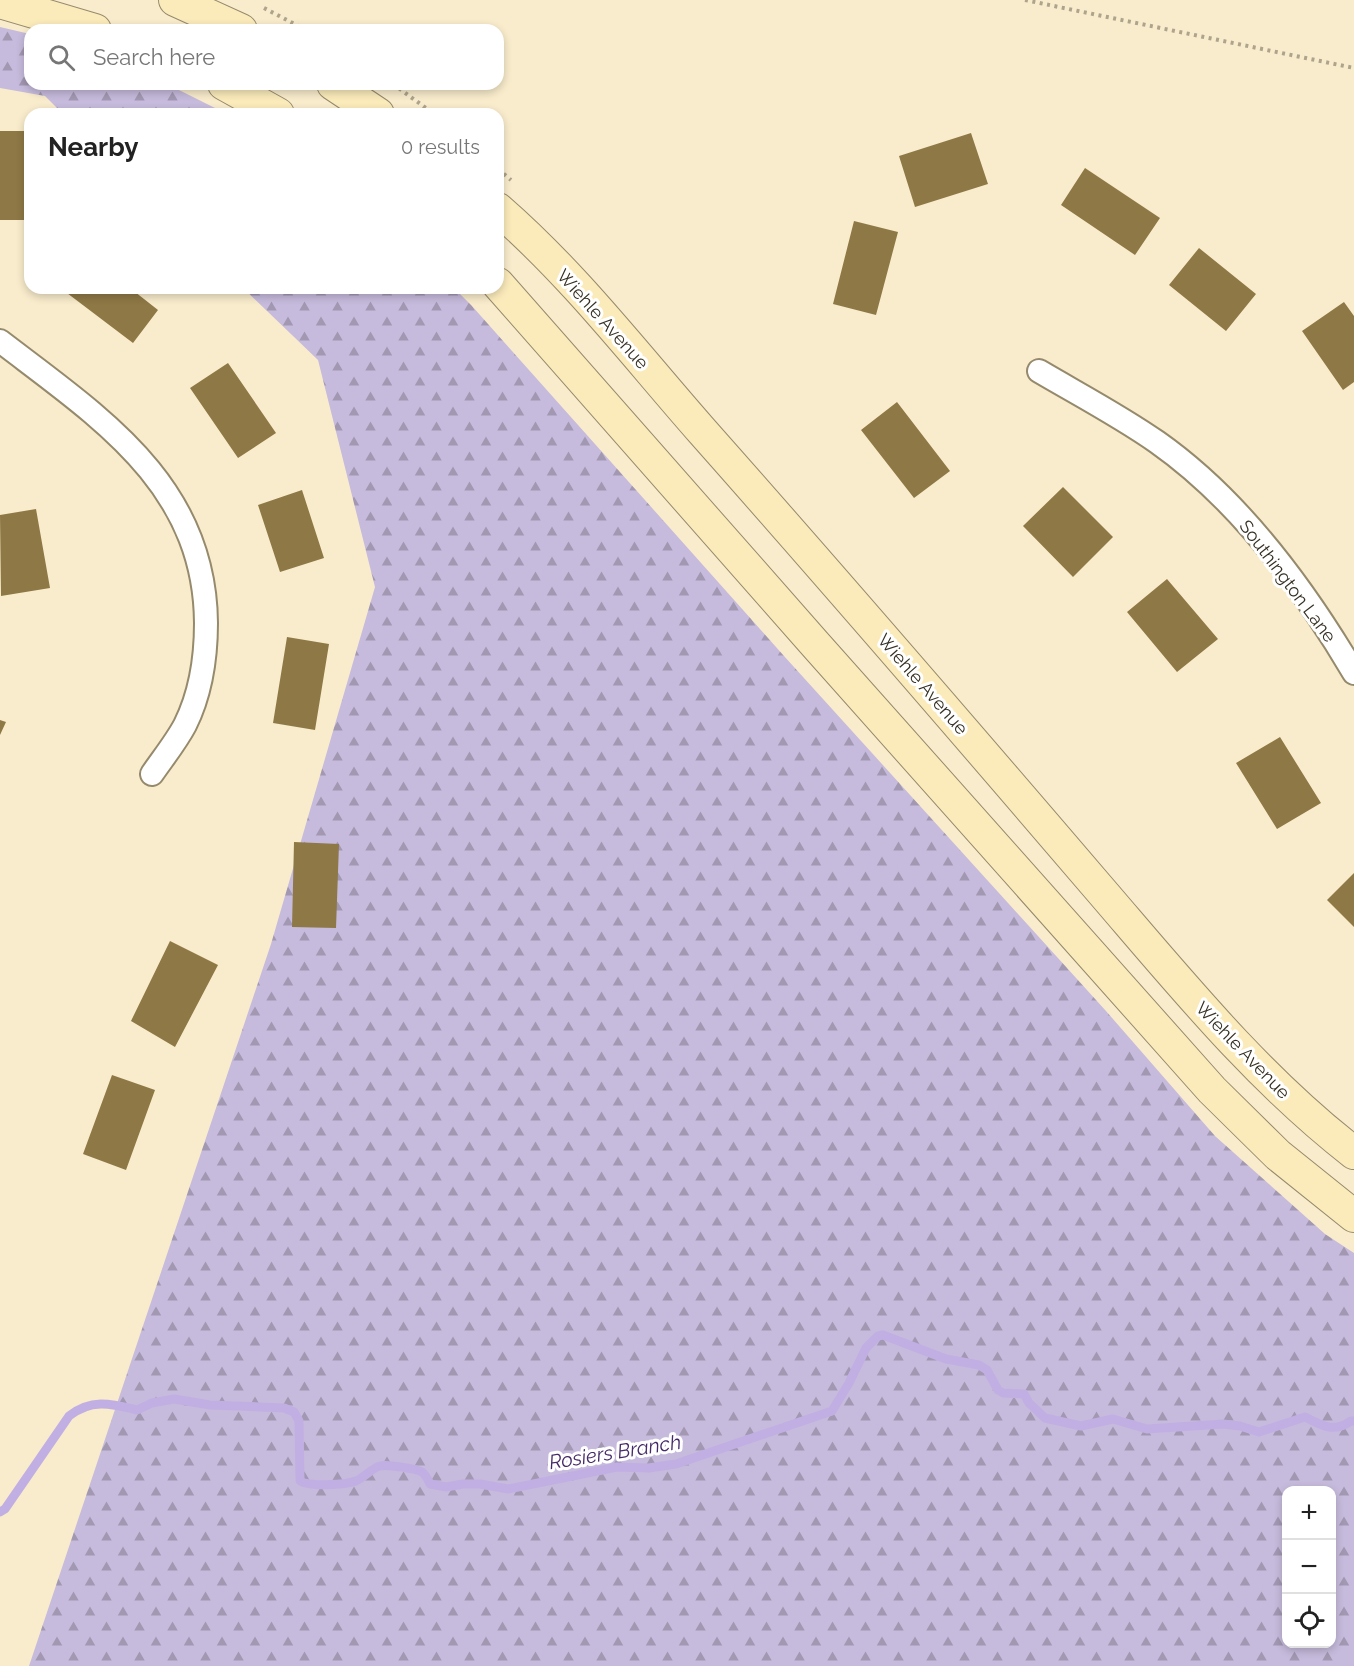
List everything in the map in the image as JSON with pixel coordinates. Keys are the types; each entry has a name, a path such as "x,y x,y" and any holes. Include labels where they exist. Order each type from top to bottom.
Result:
{"main road":[{"path":"175,0 249,17"},
{"path":"0,2 74,24"},
{"path":"235,90 267,108"},
{"path":"342,90 369,108"},
{"name":"Wiehle Avenue","path":"504,214 522,230 586,298 936,698 1218,1026 1273,1084 1354,1154"},
{"path":"504,291 1212,1090 1278,1155 1354,1216"}],"street":[{"path":"0,341 92,412 138,456 161,482 183,520 198,562 206,602 206,641 199,690 184,725 152,774"},
{"name":"Southington Lane","path":"1039,371 1156,441 1200,476 1250,527 1294,581 1354,673"}],"path":[{"path":"1025,0 1354,68"},
{"path":"249,17 280,24"},
{"path":"401,90 426,108"}],"green space":[{"path":"0,27 24,33 24,90 179,90 215,108 57,108 45,96 0,88"},
{"path":"249,294 460,294 1106,1011 1215,1136 1325,1234 1354,1253 1354,1666 29,1666 271,944 375,587 318,360"}],"building":[{"path":"0,131 24,131 24,220 0,220"},
{"path":"971,133 988,184 915,207 899,156"},
{"path":"1085,168 1160,218 1135,255 1061,205"},
{"path":"854,221 898,232 876,315 833,304"},
{"path":"1199,248 1256,294 1226,331 1169,285"},
{"path":"68,294 138,294 158,310 133,343"},
{"path":"1344,302 1354,316 1354,382 1343,390 1302,331"},
{"path":"228,363 276,433 238,458 190,388"},
{"path":"897,402 950,471 914,498 861,430"},
{"path":"1063,487 1113,537 1073,577 1023,526"},
{"path":"302,490 324,558 280,572 258,505"},
{"path":"36,509 50,588 1,596 0,515"},
{"path":"1167,579 1218,639 1177,672 1127,612"},
{"path":"287,637 329,644 315,730 273,723"},
{"path":"0,720 6,722 0,735"},
{"path":"1280,737 1321,803 1277,829 1236,763"},
{"path":"294,842 339,844 336,928 292,927"},
{"path":"1354,873 1354,927 1327,900"},
{"path":"170,941 218,965 175,1047 131,1021"},
{"path":"112,1075 155,1090 126,1170 83,1154"}],"waterway":[{"name":"Rosiers Branch","path":"0,1512 5,1509 69,1416 78,1410 94,1405 111,1405 137,1410 152,1403 174,1399 210,1405 284,1408 294,1412 299,1421 300,1481 305,1483 328,1485 356,1481 377,1467 389,1466 422,1472 430,1484 446,1487 480,1484 508,1489 617,1467 649,1468 676,1464 832,1411 866,1348 878,1336 883,1335 946,1359 979,1365 987,1370 998,1390 1003,1393 1024,1394 1029,1403 1045,1418 1081,1426 1113,1419 1147,1429 1223,1424 1259,1432 1305,1417 1328,1427 1339,1427 1354,1421"}]}
